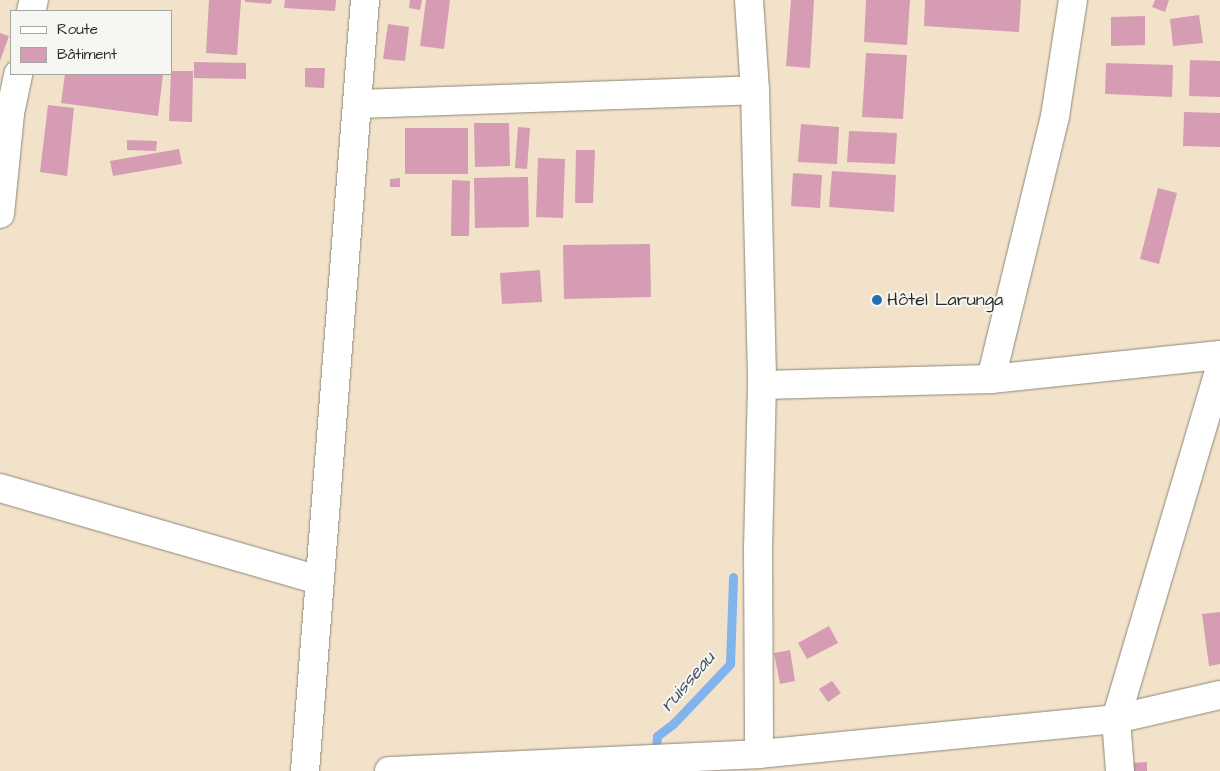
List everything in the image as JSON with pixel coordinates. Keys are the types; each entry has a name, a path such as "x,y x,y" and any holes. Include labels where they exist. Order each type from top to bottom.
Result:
{"street":[{"path":"305,771 365,0"},
{"path":"749,0 755,90 762,385 758,548 759,754"},
{"path":"991,379 1056,116 1073,0"},
{"path":"0,214 5,111 18,75"},
{"path":"358,104 755,90"},
{"path":"762,385 991,379 1220,355"},
{"path":"1120,771 1116,719 1220,368"},
{"path":"0,488 319,580"},
{"path":"390,771 601,766 759,754 1116,719 1220,696"}],"building":[{"path":"209,0 241,0 237,55 206,53"},
{"path":"245,0 272,0 271,4 245,2"},
{"path":"285,0 336,0 335,11 284,8"},
{"path":"410,0 422,0 420,10 409,8"},
{"path":"426,0 450,0 444,49 420,46"},
{"path":"791,0 814,0 810,68 786,66"},
{"path":"866,0 910,0 907,45 864,42"},
{"path":"925,0 1021,0 1019,32 924,26"},
{"path":"1155,0 1169,0 1165,12 1152,7"},
{"path":"1199,15 1203,43 1173,46 1170,19"},
{"path":"1145,16 1145,45 1111,46 1111,17"},
{"path":"388,24 409,27 405,61 383,59"},
{"path":"0,33 9,36 0,61"},
{"path":"866,53 907,55 903,119 862,117"},
{"path":"1190,60 1220,61 1220,97 1189,96"},
{"path":"194,62 246,63 246,79 194,78"},
{"path":"1106,63 1173,65 1172,97 1105,94"},
{"path":"305,68 325,68 324,88 305,87"},
{"path":"172,71 193,71 192,122 169,121"},
{"path":"65,75 163,75 158,116 61,103"},
{"path":"48,105 74,108 67,176 40,172"},
{"path":"1184,112 1220,113 1220,147 1183,146"},
{"path":"474,123 509,123 510,166 475,167"},
{"path":"801,124 839,127 837,164 798,162"},
{"path":"518,127 530,128 527,169 515,168"},
{"path":"405,128 468,128 468,174 405,174"},
{"path":"849,131 897,133 895,164 847,162"},
{"path":"127,140 157,141 156,151 127,150"},
{"path":"179,149 182,164 113,176 110,161"},
{"path":"576,150 595,150 593,203 575,203"},
{"path":"538,158 565,159 563,218 536,217"},
{"path":"832,171 896,175 894,212 829,207"},
{"path":"793,173 822,175 820,208 791,206"},
{"path":"528,177 529,227 475,228 474,178"},
{"path":"400,178 400,187 390,187 390,179"},
{"path":"452,180 470,181 469,236 451,236"},
{"path":"1158,188 1177,193 1159,264 1140,259"},
{"path":"650,244 651,297 564,299 563,245"},
{"path":"540,270 542,302 502,304 500,273"},
{"path":"1220,612 1220,664 1209,666 1202,614"},
{"path":"829,626 838,643 807,659 798,643"},
{"path":"790,650 795,681 780,684 774,653"},
{"path":"832,681 841,693 828,702 819,689"},
{"path":"1147,762 1147,771 1132,771 1131,763"}],"waterway":[{"name":"ruisseau","path":"655,756 657,736 673,724 730,664 733,577"}],"place":[{"name":"Hôtel Larunga","path":"877,300"}]}
